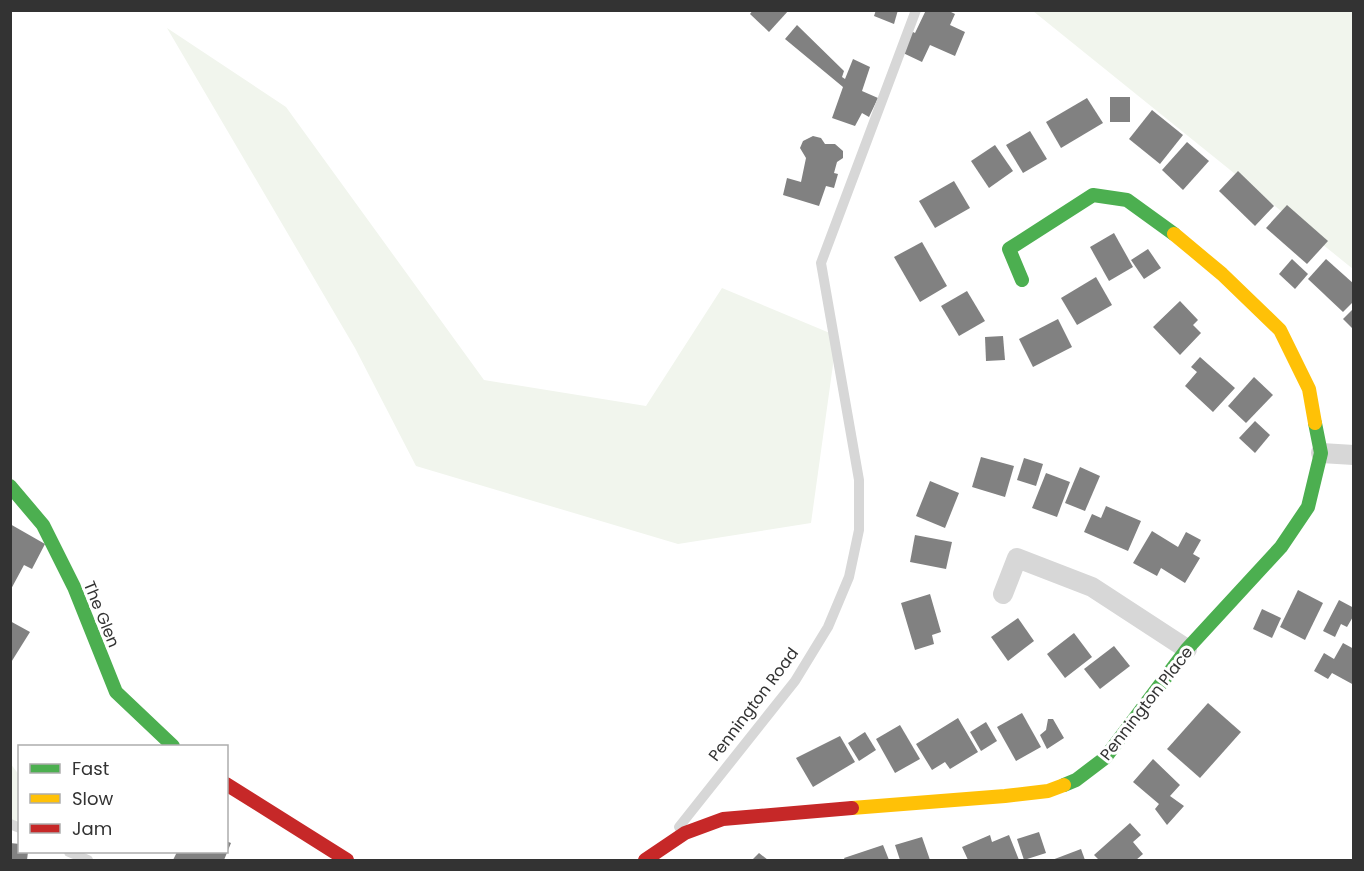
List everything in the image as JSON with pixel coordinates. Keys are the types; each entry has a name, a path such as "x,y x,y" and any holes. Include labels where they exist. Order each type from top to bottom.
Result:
{"street":[{"name":"Pennington Place","path":"664,847 685,833 723,819 1048,791 1076,780 1105,758 1187,649 1281,547 1308,507 1321,453 1309,389 1280,330 1222,274 1155,219 1127,200 1093,195 1009,249 1022,280"},
{"path":"1321,453 1353,455"},
{"name":"The Glen","path":"10,486 43,525 74,587 117,692 171,745"},
{"path":"1003,594 1017,558 1092,587 1187,649"},
{"path":"228,785 347,861"},
{"name":"Pennington Road","path":"645,861 664,847"}],"lane":[{"name":"Pennington Road","path":"664,847 795,681 828,627 849,577 859,530 859,480 821,263 916,10"},
{"path":"71,853 88,861"}],"shaded area":[{"path":"1033,11 1353,11 1353,269"},
{"path":"167,28 286,107 484,380 646,406 722,288 837,336 811,523 678,544 416,466 355,348"},
{"path":"10,763 18,773 18,820 11,822"}],"building":[{"path":"753,10 789,10 769,32 750,14"},
{"path":"876,10 898,10 894,24 874,16"},
{"path":"926,10 947,10 955,14 950,25 965,32 955,56 930,45 922,62 901,52 911,31 915,33"},
{"path":"797,25 844,71 842,77 845,79 853,59 870,67 862,91 878,98 869,117 862,113 855,126 832,118 843,87 785,39"},
{"path":"1110,97 1130,97 1130,122 1110,122"},
{"path":"1087,98 1103,123 1061,148 1046,122"},
{"path":"1152,110 1183,135 1160,164 1129,139"},
{"path":"1030,131 1047,159 1023,173 1006,145"},
{"path":"813,136 821,138 825,144 835,144 843,151 843,158 837,162 834,173 838,174 834,188 826,186 819,206 783,195 787,178 801,182 806,158 800,148 803,141"},
{"path":"1187,142 1209,161 1183,190 1162,170"},
{"path":"995,145 1013,171 989,188 971,161"},
{"path":"1238,171 1274,206 1255,226 1219,191"},
{"path":"954,181 970,208 935,228 919,201"},
{"path":"1287,205 1328,241 1307,264 1266,228"},
{"path":"1114,233 1133,267 1109,281 1090,247"},
{"path":"922,242 947,286 920,302 894,257"},
{"path":"1148,249 1161,268 1144,279 1131,260"},
{"path":"1292,259 1308,274 1295,289 1279,274"},
{"path":"1326,259 1354,284 1354,301 1343,312 1308,279"},
{"path":"1096,277 1112,305 1077,325 1061,298"},
{"path":"967,291 985,321 959,336 941,306"},
{"path":"1180,301 1198,320 1193,325 1201,333 1180,355 1153,327"},
{"path":"1354,308 1354,330 1343,319"},
{"path":"1058,319 1072,347 1033,367 1019,339"},
{"path":"1003,336 1005,360 986,361 985,337"},
{"path":"1200,357 1235,388 1213,412 1185,386 1197,372 1191,367"},
{"path":"1254,377 1273,395 1246,423 1228,406"},
{"path":"1255,421 1270,435 1255,453 1239,438"},
{"path":"981,457 1014,466 1005,497 972,487"},
{"path":"1024,458 1043,464 1036,486 1017,480"},
{"path":"1080,467 1100,476 1085,511 1065,503"},
{"path":"1046,473 1070,482 1057,517 1032,508"},
{"path":"930,481 959,493 945,528 916,516"},
{"path":"1106,506 1141,521 1128,551 1084,532 1092,514 1101,518"},
{"path":"10,524 45,544 32,569 24,565 10,591"},
{"path":"1152,531 1178,547 1186,532 1201,540 1193,554 1200,558 1185,583 1161,568 1157,576 1133,563"},
{"path":"915,535 952,542 946,569 910,562"},
{"path":"1298,590 1323,603 1305,640 1280,627"},
{"path":"930,594 941,632 932,635 934,644 915,650 901,603"},
{"path":"1339,600 1354,608 1354,615 1347,627 1341,624 1335,637 1323,631"},
{"path":"1262,609 1281,618 1272,638 1253,629"},
{"path":"1018,618 1034,641 1008,661 991,637"},
{"path":"10,621 30,632 10,664"},
{"path":"1074,633 1092,657 1065,678 1047,654"},
{"path":"1343,643 1354,649 1354,685 1332,673 1328,679 1314,671 1324,653 1334,659"},
{"path":"1114,646 1130,666 1100,689 1084,669"},
{"path":"1208,703 1241,732 1200,778 1167,749"},
{"path":"1022,713 1041,747 1016,761 997,727"},
{"path":"958,718 978,752 950,769 945,762 932,770 916,744"},
{"path":"1048,719 1053,719 1064,738 1047,749 1040,735 1046,730"},
{"path":"986,722 997,741 981,751 970,732"},
{"path":"900,725 920,759 895,773 876,739"},
{"path":"865,732 876,750 859,761 848,743"},
{"path":"840,736 855,762 813,787 796,758"},
{"path":"1153,759 1180,785 1170,796 1184,806 1167,825 1155,809 1159,804 1133,782"},
{"path":"1130,823 1141,835 1133,842 1143,854 1136,860 1099,860 1094,855"},
{"path":"1039,832 1046,853 1024,860 1017,839"},
{"path":"990,835 992,842 1009,835 1019,860 968,860 962,847"},
{"path":"922,837 930,860 900,860 895,845"},
{"path":"10,843 18,844 18,853 28,853 27,860 10,860"},
{"path":"883,845 889,860 845,860 844,858"},
{"path":"1081,849 1085,860 1052,860"},
{"path":"176,853 227,853 224,860 173,860"},
{"path":"759,853 768,860 752,860"}],"traffic: fast":[{"path":"1022,280 1009,249 1093,195 1127,200 1174,234"},
{"path":"1064,785 1076,780 1105,758 1187,649 1281,547 1308,507 1321,453 1315,423"},
{"path":"10,486 43,525 74,587 116,692 172,745"}],"traffic: slow":[{"path":"1174,234 1222,274 1280,330 1309,389 1315,423"},
{"path":"852,808 1005,796 1048,791 1064,785"}],"traffic: jam":[{"path":"228,785 347,860"},
{"path":"645,860 685,833 723,819 852,808"}]}
